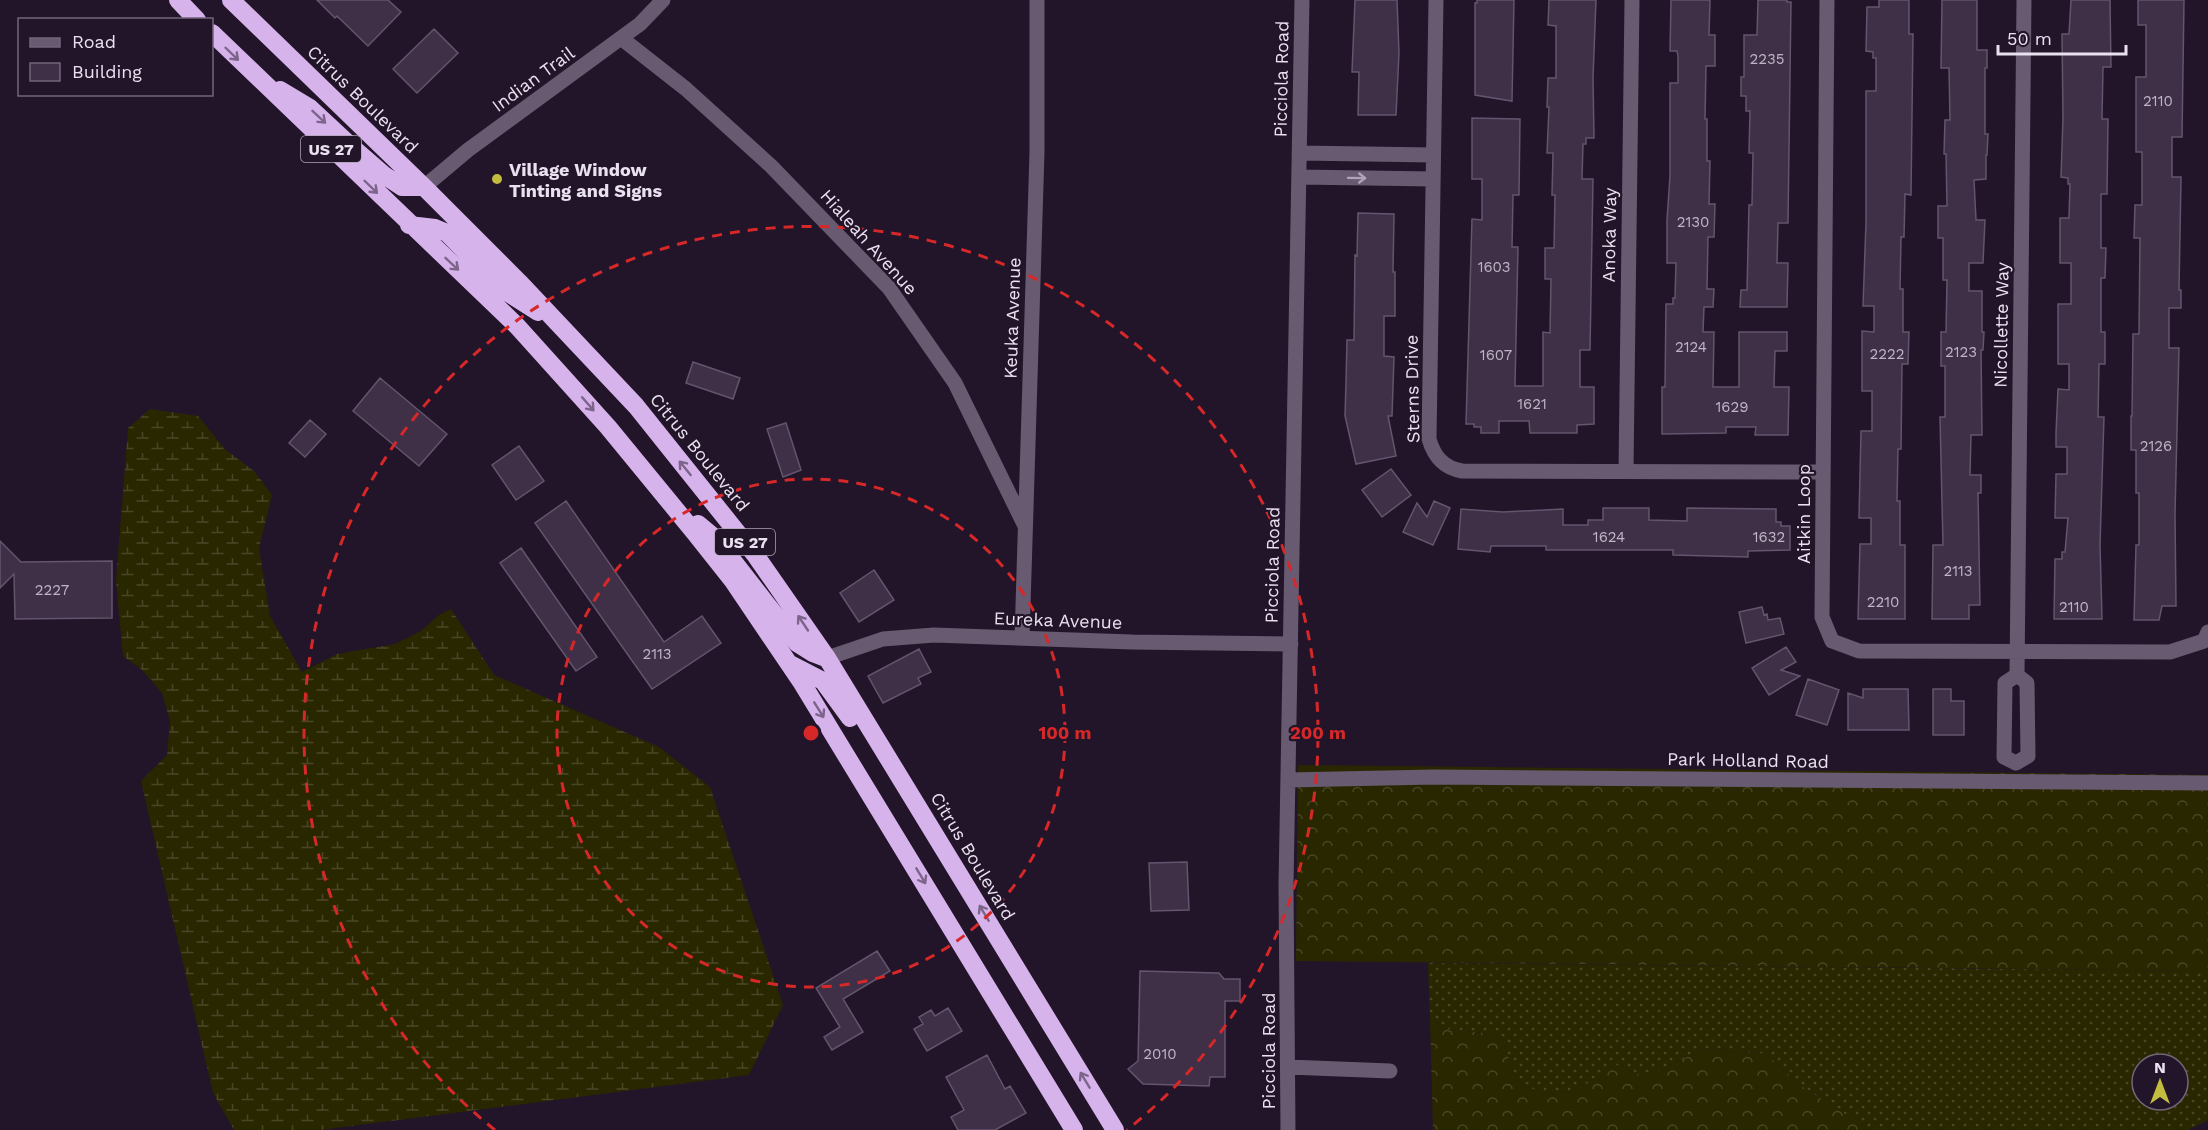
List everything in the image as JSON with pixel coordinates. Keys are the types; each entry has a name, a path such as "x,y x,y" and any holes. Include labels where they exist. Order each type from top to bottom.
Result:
{"highway":[{"path":"177,0 195,18"},
{"name":"Citrus Boulevard","path":"231,0 424,187 636,406 770,573 827,658 1115,1130"},
{"name":"US 27","path":"213,34 409,225 517,326 609,427 733,581 802,683 1074,1130"},
{"path":"253,74 310,108 384,175 402,187 424,187"},
{"path":"409,225 435,228 447,233 505,291 560,326"},
{"path":"669,500 716,539 797,643 827,658"},
{"path":"787,663 823,681 840,702 882,771 934,833"}],"street":[{"name":"Indian Trail","path":"424,187 468,150 640,24 663,0"},
{"name":"Keuka Avenue","path":"1022,638 1037,152 1037,0"},
{"name":"Picciola Road","path":"1288,1130 1286,885 1302,0"},
{"name":"Sterns Drive","path":"1437,0 1429,439 1432,451 1440,461 1453,470 1462,471 1822,472"},
{"name":"Anoka Way","path":"1626,470 1632,0"},
{"name":"Aitkin Loop","path":"1827,0 1822,617 1832,641 1859,651 2170,652 2204,641 2208,632"},
{"name":"Nicollette Way","path":"2017,675 2024,0"},
{"name":"Hialeah Avenue","path":"621,38 686,89 771,166 889,288 955,383 1024,524"},
{"path":"1299,153 1433,155"},
{"path":"1299,177 1433,178"},
{"name":"Eureka Avenue","path":"827,658 883,639 934,635 1291,644"},
{"path":"2017,675 2027,683 2028,756 2016,763 2004,757 2005,683 2017,675"},
{"path":"2016,763 2016,782"},
{"name":"Park Holland Road","path":"1288,780 1446,777 2208,783"},
{"path":"1288,1067 1390,1071"}],"green space":[{"path":"150,409 198,416 225,449 255,472 272,495 259,548 270,616 302,672 337,654 395,644 421,631 439,615 451,609 494,675 659,747 710,787 783,1005 749,1075 320,1130 234,1130 213,1093 141,781 167,755 170,721 162,693 142,670 123,656 116,580 128,428"},
{"path":"1298,765 2208,775 2208,971 1296,961"},
{"path":"1428,963 2208,971 2208,1120 2188,1130 1869,1130 1800,1085 1766,1054 1704,1049 1645,1077 1614,1064 1576,1092 1542,1094 1516,1080 1501,1035 1448,1029 1430,1019"},
{"path":"1430,1019 1448,1029 1501,1035 1516,1080 1542,1094 1575,1092 1614,1064 1645,1077 1704,1049 1766,1054 1800,1085 1870,1130 1433,1130"}],"building":[{"path":"317,0 388,0 401,12 368,46"},
{"path":"1355,0 1397,0 1399,53 1396,115 1358,115 1359,72 1352,72"},
{"path":"1477,0 1514,0 1512,101 1475,95 1475,3"},
{"path":"1549,0 1596,0 1593,78 1594,138 1586,138 1586,144 1583,144 1582,179 1593,179 1590,350 1580,350 1580,387 1594,387 1594,424 1577,425 1577,433 1530,433 1529,421 1499,421 1499,433 1481,433 1481,427 1466,424 1472,219 1482,220 1482,179 1472,179 1472,118 1520,119 1519,195 1513,195 1512,247 1518,247 1515,386 1543,386 1543,332 1550,333 1551,279 1545,279 1545,248 1554,248 1555,195 1552,195 1553,153 1547,153 1548,78 1556,78 1556,26 1548,25"},
{"path":"1671,0 1710,0 1709,35 1715,35 1715,66 1706,66 1705,119 1707,119 1707,161 1710,161 1709,204 1715,204 1714,237 1708,237 1707,289 1714,289 1713,307 1704,307 1703,332 1714,332 1713,387 1739,387 1739,332 1787,332 1787,351 1775,351 1774,387 1789,387 1788,435 1755,435 1756,427 1726,427 1726,433 1662,434 1666,304 1673,304 1673,298 1675,298 1676,263 1667,263 1670,83 1678,83 1677,51 1670,51"},
{"path":"1758,0 1791,2 1788,223 1778,223 1777,263 1788,263 1787,307 1740,307 1741,290 1747,290 1753,153 1749,153 1750,111 1746,111 1746,96 1741,96 1741,77 1744,77 1744,35 1757,35"},
{"path":"1879,0 1909,0 1909,34 1913,34 1911,195 1905,194 1900,289 1903,289 1903,332 1909,332 1908,364 1902,364 1901,449 1898,449 1897,501 1900,501 1900,545 1905,545 1905,619 1858,619 1860,544 1871,544 1871,518 1859,518 1861,431 1872,431 1872,391 1862,391 1862,331 1874,332 1874,306 1863,306 1866,222 1866,91 1876,91 1876,58 1873,58 1873,52 1866,51 1867,7 1879,7"},
{"path":"1942,0 1977,0 1977,50 1987,50 1987,68 1985,68 1985,134 1988,134 1986,179 1974,180 1976,220 1985,220 1983,263 1969,263 1969,291 1982,291 1982,332 1984,332 1983,350 1981,350 1982,435 1971,435 1970,475 1981,475 1981,493 1978,493 1980,605 1969,605 1969,619 1932,619 1933,545 1943,545 1940,417 1945,417 1945,366 1941,366 1941,332 1946,332 1947,280 1943,280 1943,238 1938,238 1938,206 1947,206 1945,120 1950,120 1949,68 1941,68"},
{"path":"2071,0 2110,0 2111,67 2103,67 2102,119 2108,119 2107,194 2101,194 2101,248 2106,248 2105,278 2101,278 2101,332 2105,332 2105,364 2099,364 2098,417 2104,417 2100,544 2102,619 2054,619 2055,559 2062,559 2062,552 2065,552 2068,518 2055,518 2056,474 2067,474 2067,447 2056,447 2056,433 2058,389 2069,390 2069,364 2058,364 2058,304 2071,304 2071,263 2060,263 2060,218 2069,218 2070,184 2068,184 2068,178 2061,177 2062,34 2069,34"},
{"path":"2138,0 2184,0 2182,137 2172,137 2172,177 2181,177 2179,290 2181,290 2181,308 2169,308 2169,348 2179,348 2175,514 2176,606 2162,606 2159,620 2134,620 2136,545 2139,545 2139,493 2136,493 2136,450 2131,450 2131,416 2133,334 2139,334 2140,238 2134,238 2135,205 2142,205 2142,152 2136,152 2136,77 2146,77 2146,25 2138,25"},
{"path":"434,29 458,53 417,93 393,69"},
{"path":"1358,213 1394,214 1395,316 1384,316 1384,356 1394,357 1392,416 1388,416 1396,456 1356,464 1345,416 1347,340 1354,340"},
{"path":"693,362 740,378 733,399 686,383"},
{"path":"380,378 447,434 419,466 353,411"},
{"path":"310,420 326,434 305,457 289,443"},
{"path":"786,423 801,470 783,477 767,429"},
{"path":"519,446 544,481 516,500 492,465"},
{"path":"1391,469 1411,495 1382,517 1362,490"},
{"path":"566,501 664,642 702,616 721,643 652,689 535,523"},
{"path":"1434,501 1450,508 1433,545 1403,532 1417,503 1427,517"},
{"path":"1603,508 1649,508 1649,520 1687,521 1687,508 1776,509 1776,522 1781,522 1781,526 1790,526 1790,550 1748,551 1748,557 1673,555 1673,550 1546,550 1546,546 1491,546 1490,552 1458,549 1461,509 1503,512 1563,509 1563,525 1588,525 1588,520 1603,520"},
{"path":"0,541 21,562 112,561 112,618 15,619 14,574 0,588"},
{"path":"521,548 597,657 576,671 500,563"},
{"path":"874,570 894,600 859,622 840,593"},
{"path":"1762,607 1768,620 1780,618 1784,634 1746,643 1739,612"},
{"path":"1786,647 1796,662 1781,670 1800,676 1769,695 1752,668"},
{"path":"919,649 931,672 918,678 921,684 883,703 868,676"},
{"path":"1808,679 1839,690 1827,725 1796,715"},
{"path":"1863,689 1908,689 1909,730 1848,730 1848,693 1863,698"},
{"path":"1933,689 1951,689 1951,701 1964,701 1964,735 1933,735"},
{"path":"1187,862 1189,910 1151,911 1149,863"},
{"path":"877,951 890,971 843,999 863,1032 832,1050 824,1037 840,1027 816,988"},
{"path":"1140,971 1219,973 1224,979 1240,979 1240,1001 1225,1001 1225,1077 1210,1077 1209,1086 1143,1084 1128,1069 1138,1061"},
{"path":"948,1008 962,1031 927,1051 914,1029 923,1024 919,1017 931,1010 935,1016"},
{"path":"987,1055 1005,1089 1010,1086 1026,1113 995,1130 958,1130 951,1117 964,1110 946,1077"}],"place":[{"name":"Village Window Tinting and Signs","path":"497,179"}]}
